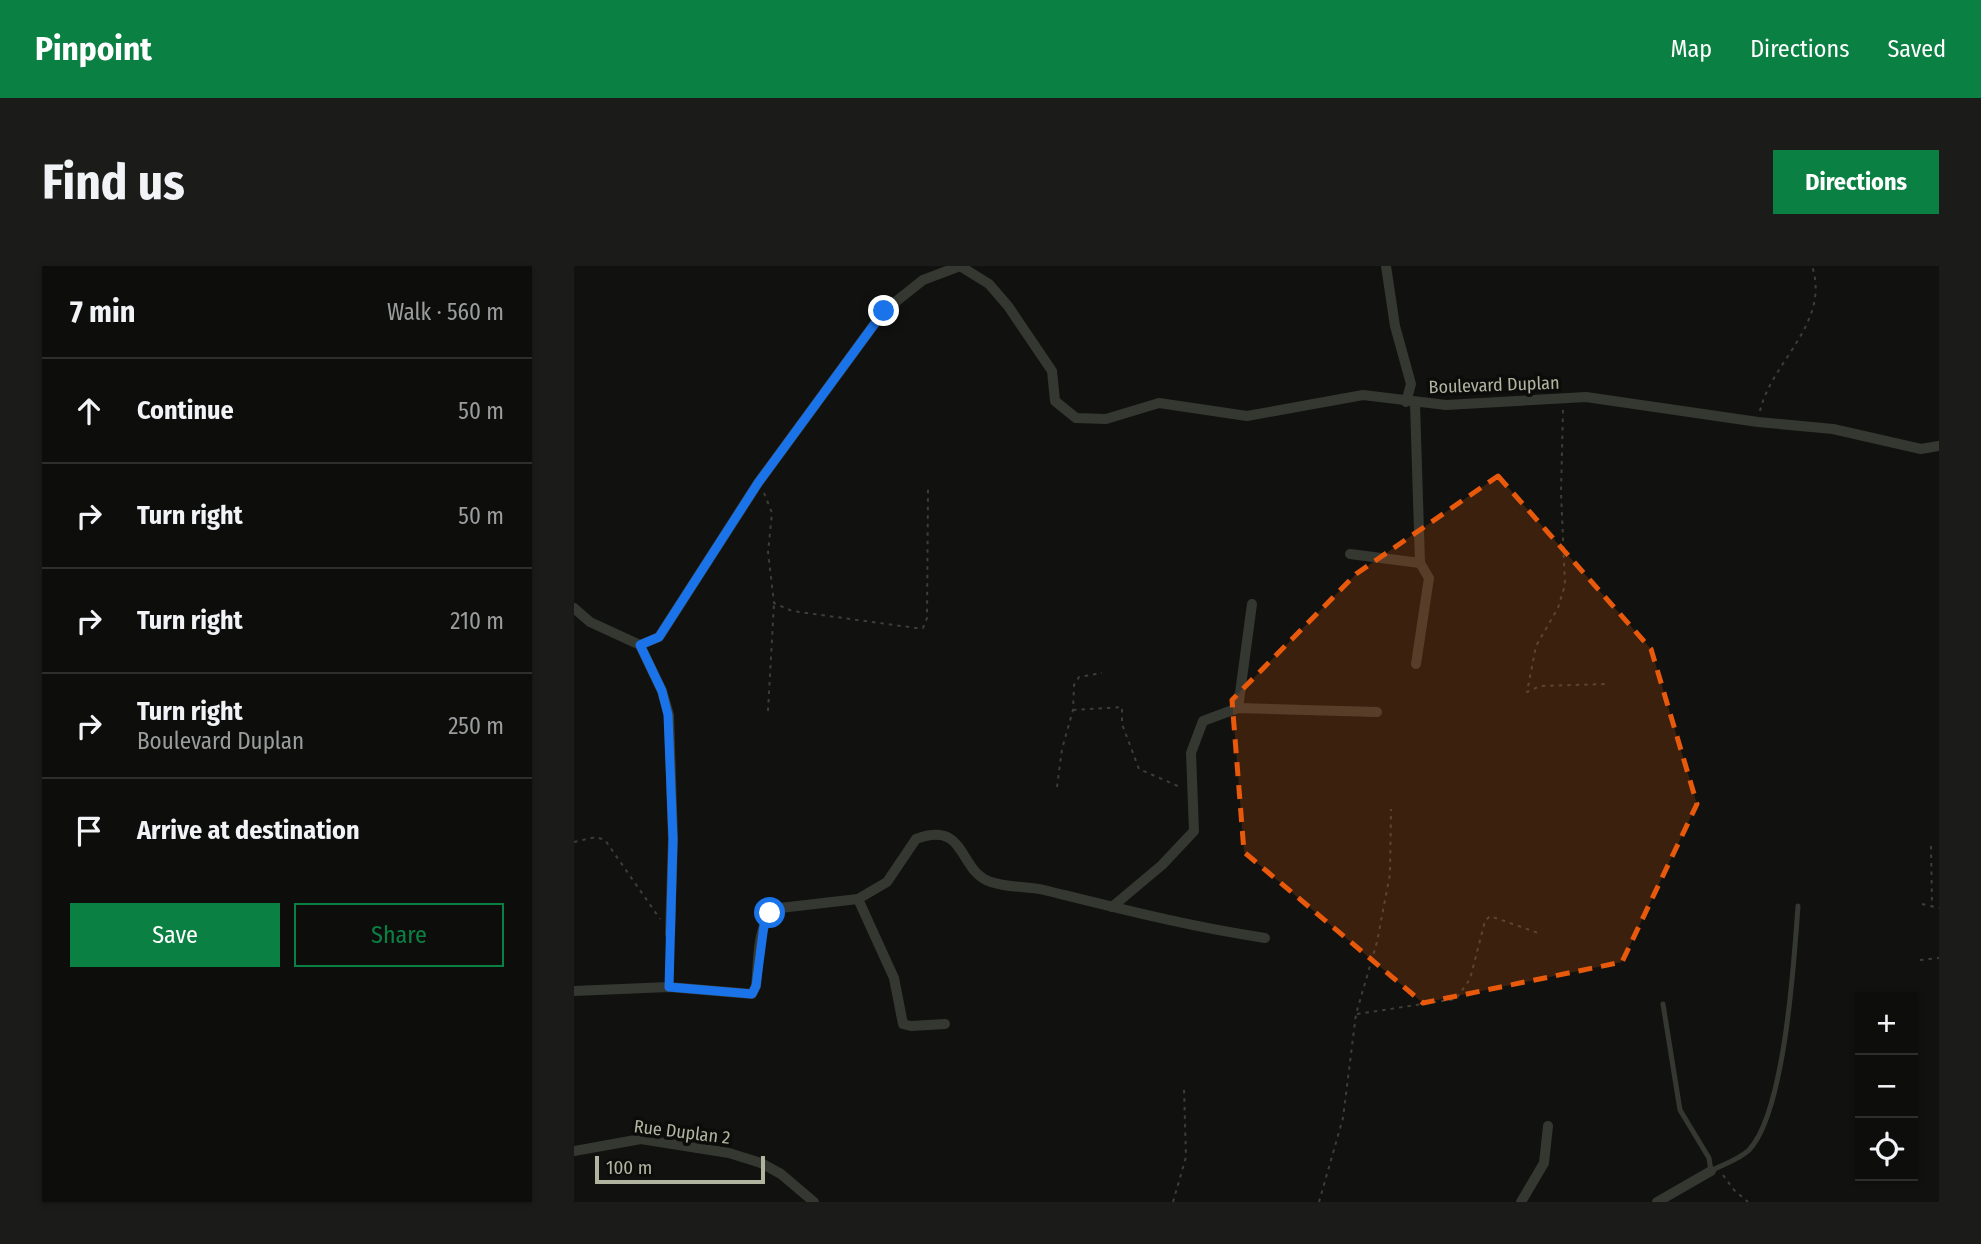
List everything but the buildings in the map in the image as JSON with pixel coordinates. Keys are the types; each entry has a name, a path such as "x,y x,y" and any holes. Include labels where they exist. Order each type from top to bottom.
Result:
{"street":[{"name":"Boulevard Duplan","path":"640,645 659,637 758,483 884,311 923,280 960,266 989,284 1008,306 1052,371 1055,401 1076,418 1106,419 1159,403 1247,415 1363,395 1446,405 1586,397 1758,422 1833,429 1921,449 1939,446"},
{"path":"1385,266 1395,326 1411,384 1420,563 1428,572 1429,587 1416,664"},
{"path":"1350,554 1420,563"},
{"path":"1238,708 1252,604"},
{"path":"574,608 590,622 640,645 662,691 668,715 673,839 670,934"},
{"path":"1112,907 1161,865 1194,831 1191,753 1203,721 1238,708 1377,712"},
{"path":"574,991 669,987 752,994 756,986 764,925 770,913 780,908 859,899 887,882 916,839 937,835 959,844 976,872 988,881 1039,889 1112,907 1265,938"},
{"path":"859,899 894,978 903,1024 945,1024"},
{"path":"1521,1202 1544,1163 1548,1126"},
{"name":"Rue Duplan 2","path":"574,1151 641,1139 729,1153 761,1163 781,1174 814,1202"},
{"path":"1657,1202 1715,1169"}],"lane":[{"path":"1663,1004 1680,1110 1715,1169 1748,1151 1768,1119 1774,1098 1792,985 1798,906"}],"path":[{"path":"1758,422 1765,391 1796,349 1814,302 1812,266"},
{"path":"1563,398 1561,492 1565,584 1558,608 1536,646 1527,692 1540,686 1607,684"},
{"path":"758,483 772,513 768,552 774,603 768,711"},
{"path":"774,603 792,611 923,628 927,618 928,488"},
{"path":"1057,787 1062,749 1073,710 1074,685 1079,677 1102,673"},
{"path":"1073,710 1122,707 1122,724 1139,769 1194,793"},
{"path":"1319,1202 1343,1118 1356,1014 1377,942 1390,874 1391,809"},
{"path":"574,842 596,837 605,840 670,934 669,987"},
{"path":"1931,846 1932,906"},
{"path":"1922,904 1939,908"},
{"path":"1356,1014 1456,999 1470,979 1485,921 1490,916 1541,934"},
{"path":"1920,960 1939,958"},
{"path":"1173,1202 1186,1157 1184,1088"},
{"path":"1715,1169 1748,1202"}],"highlighted area":[{"path":"1498,476 1651,649 1697,804 1622,962 1423,1003 1244,852 1232,700 1356,574"}],"route":[{"path":"770,913 764,925 756,986 752,994 746,996 669,987 673,839 668,715 662,691 640,645 659,637 758,483 816,400 884,311"}]}
